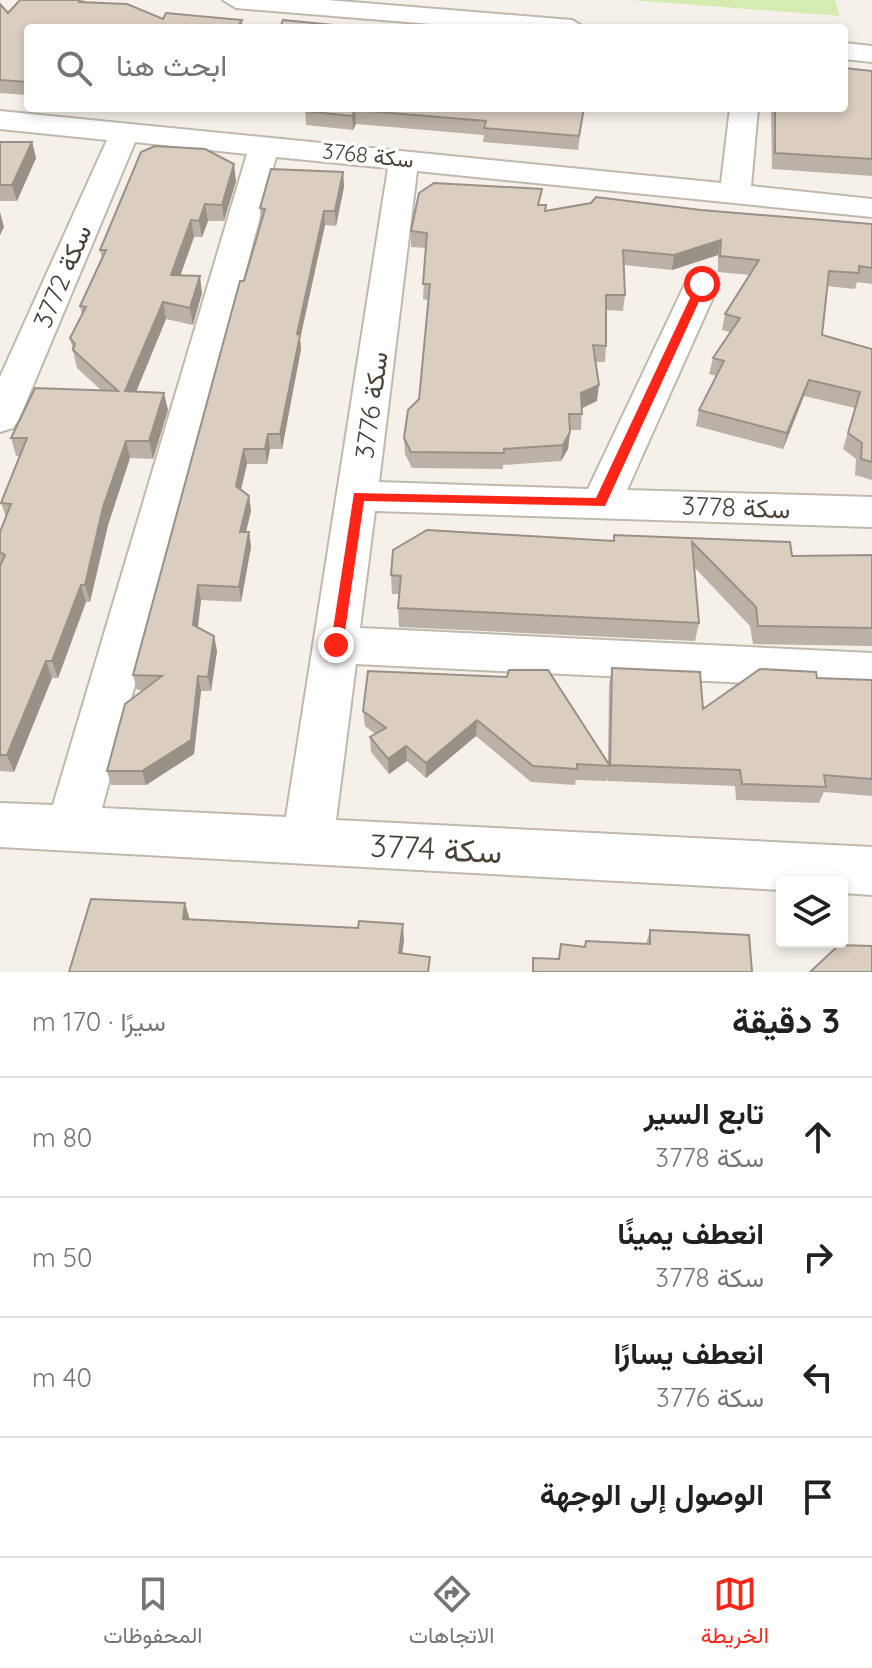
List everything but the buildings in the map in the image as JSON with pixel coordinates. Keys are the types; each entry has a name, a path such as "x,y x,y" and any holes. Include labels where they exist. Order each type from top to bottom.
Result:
{"street":[{"path":"236,0 524,24"},
{"path":"848,51 872,54"},
{"path":"735,193 744,112"},
{"name":"سكة 3768","path":"0,120 265,144 872,208"},
{"name":"سكة 3772","path":"0,419 9,376 125,132"},
{"path":"71,828 265,144"},
{"name":"سكة 3776","path":"308,842 404,159"},
{"path":"601,503 702,284"},
{"name":"سكة 3778","path":"358,496 872,512"},
{"path":"336,645 872,671"},
{"name":"سكة 3774","path":"0,825 872,871"}],"green space":[{"path":"630,0 835,0 840,16"}],"route":[{"path":"336,645 358,496 601,503 702,284"}]}
